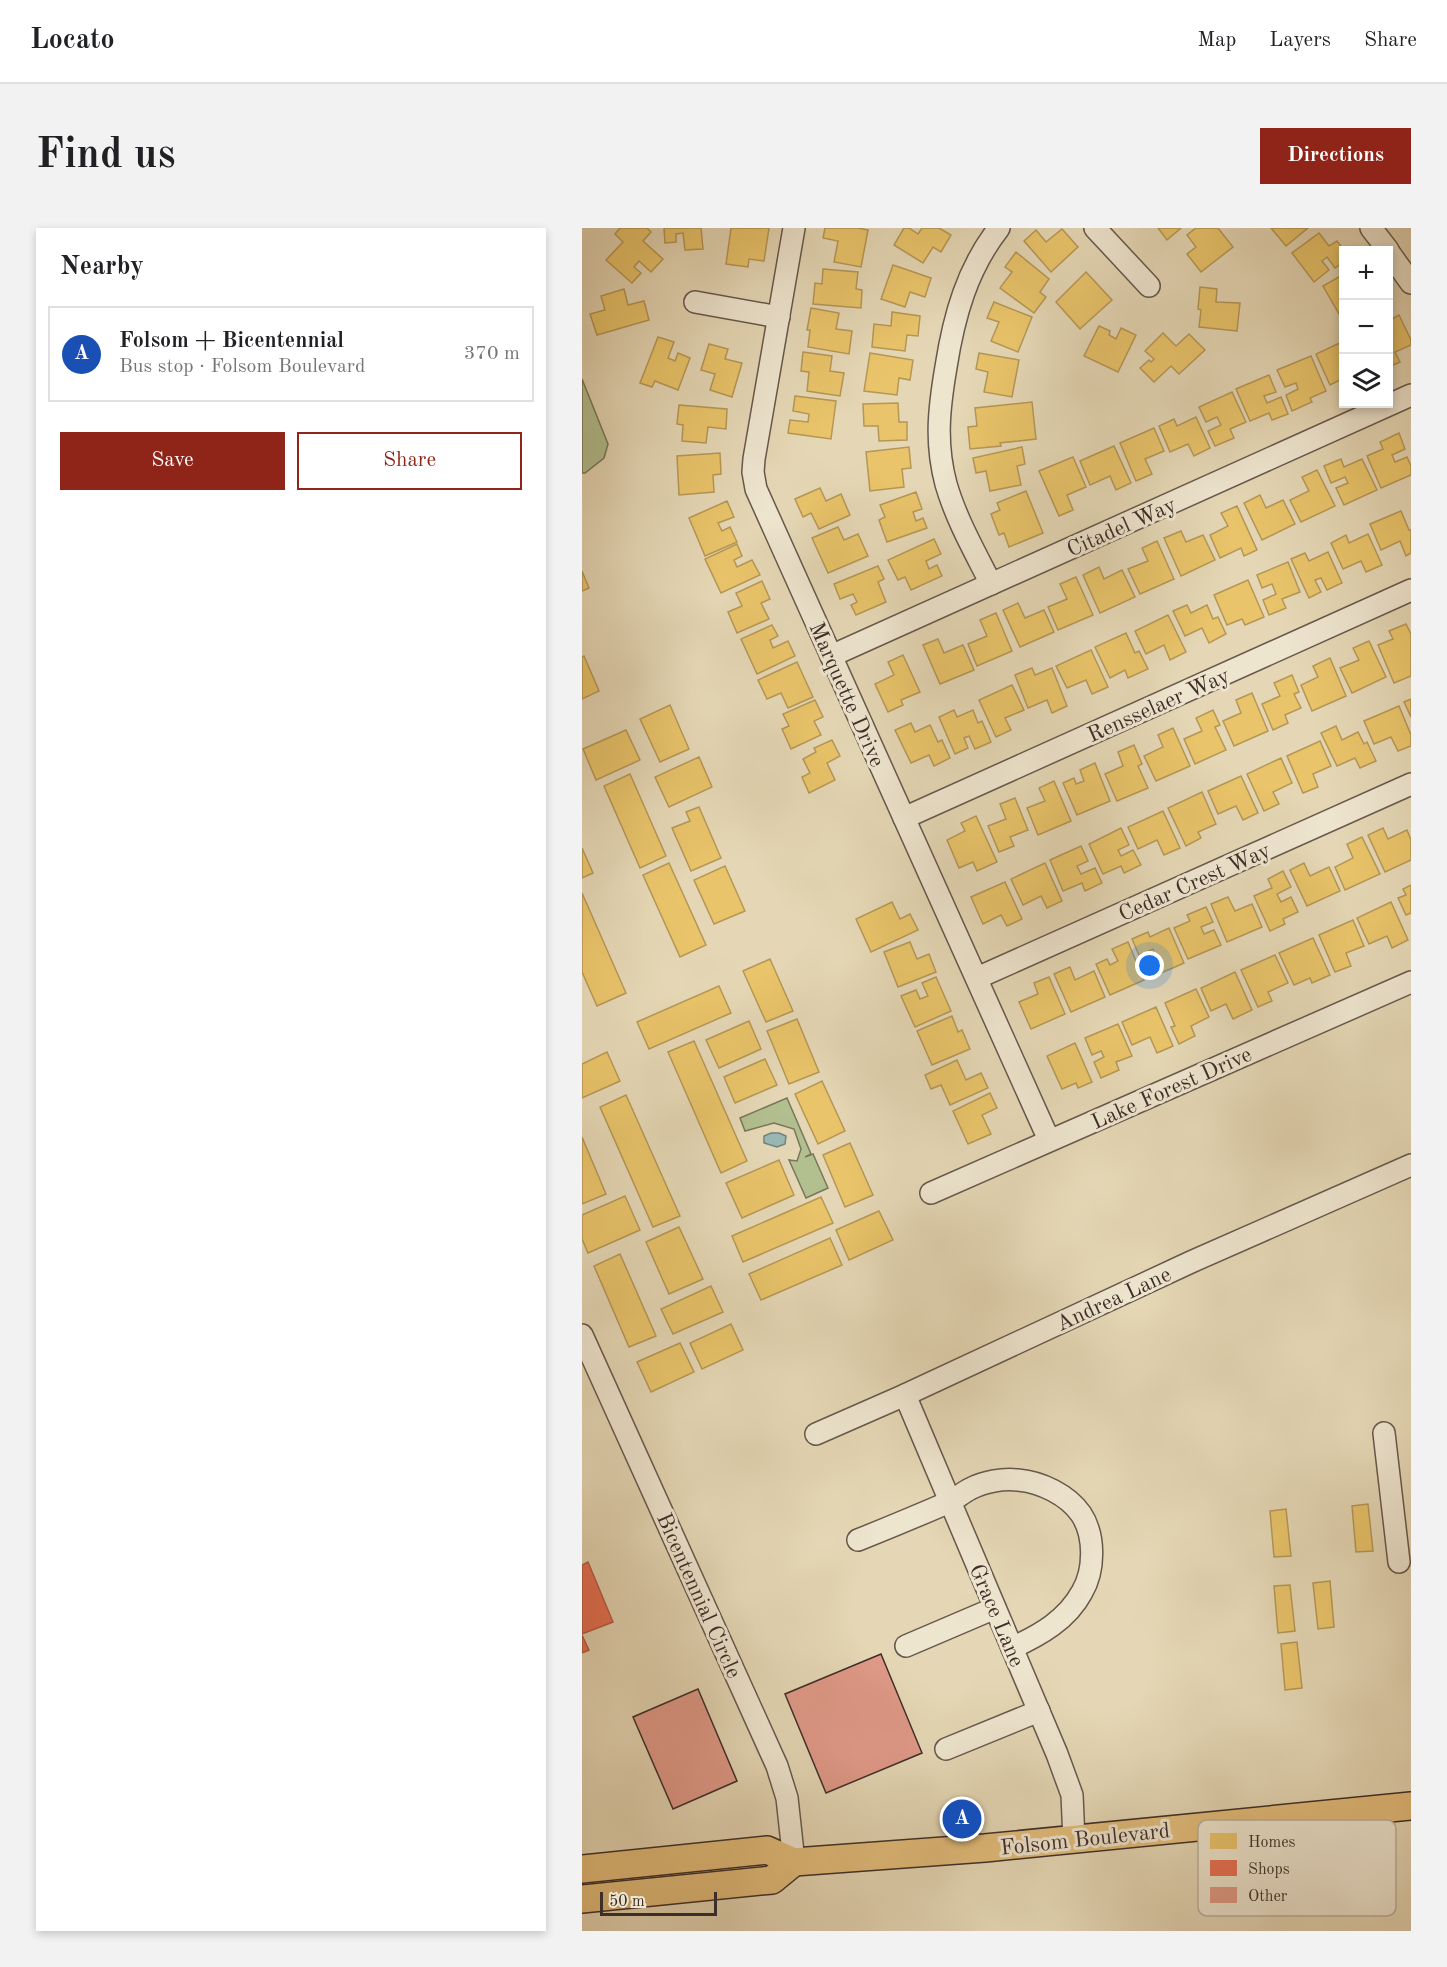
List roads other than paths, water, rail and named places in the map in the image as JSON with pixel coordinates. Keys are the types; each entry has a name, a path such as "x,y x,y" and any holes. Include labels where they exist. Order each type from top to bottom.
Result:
{"main road":[{"name":"Folsom Boulevard","path":"1272,1820 1411,1806"},
{"name":"Folsom Boulevard","path":"582,1869 767,1850 794,1862 1074,1840 1198,1827"},
{"path":"582,1899 771,1880 794,1862"}],"street":[{"name":"Marquette Drive","path":"794,228 753,472 761,500 1049,1140"},
{"path":"991,584 967,537 947,485 941,459 939,407 952,328 962,294 976,263 999,228"},
{"path":"1095,228 1149,286"},
{"path":"1371,228 1384,246"},
{"path":"1393,258 1411,283"},
{"path":"695,302 779,317"},
{"name":"Citadel Way","path":"831,656 1411,395"},
{"name":"Rensselaer Way","path":"904,818 1411,590"},
{"name":"Cedar Crest Way","path":"977,978 1411,784"},
{"name":"Lake Forest Drive","path":"931,1193 1411,982"},
{"name":"Andrea Lane","path":"816,1434 1191,1262 1411,1166"},
{"name":"Bicentennial Circle","path":"582,1335 777,1766 787,1798 794,1862"},
{"name":"Grace Lane","path":"905,1395 1039,1711 1072,1795 1074,1840"},
{"path":"1384,1433 1399,1562"},
{"path":"858,1540 950,1502 970,1488 994,1481 1018,1480 1042,1485 1063,1497 1080,1514 1088,1532 1092,1552 1090,1572 1083,1591 1072,1608 1034,1638 1012,1648"},
{"path":"906,1646 995,1608"},
{"path":"946,1749 1039,1711"}],"water":[{"path":"771,1133 786,1136 785,1144 777,1147 764,1143 764,1136"}],"place":[{"name":"Folsom + Bicentennial","path":"962,1819"}]}
